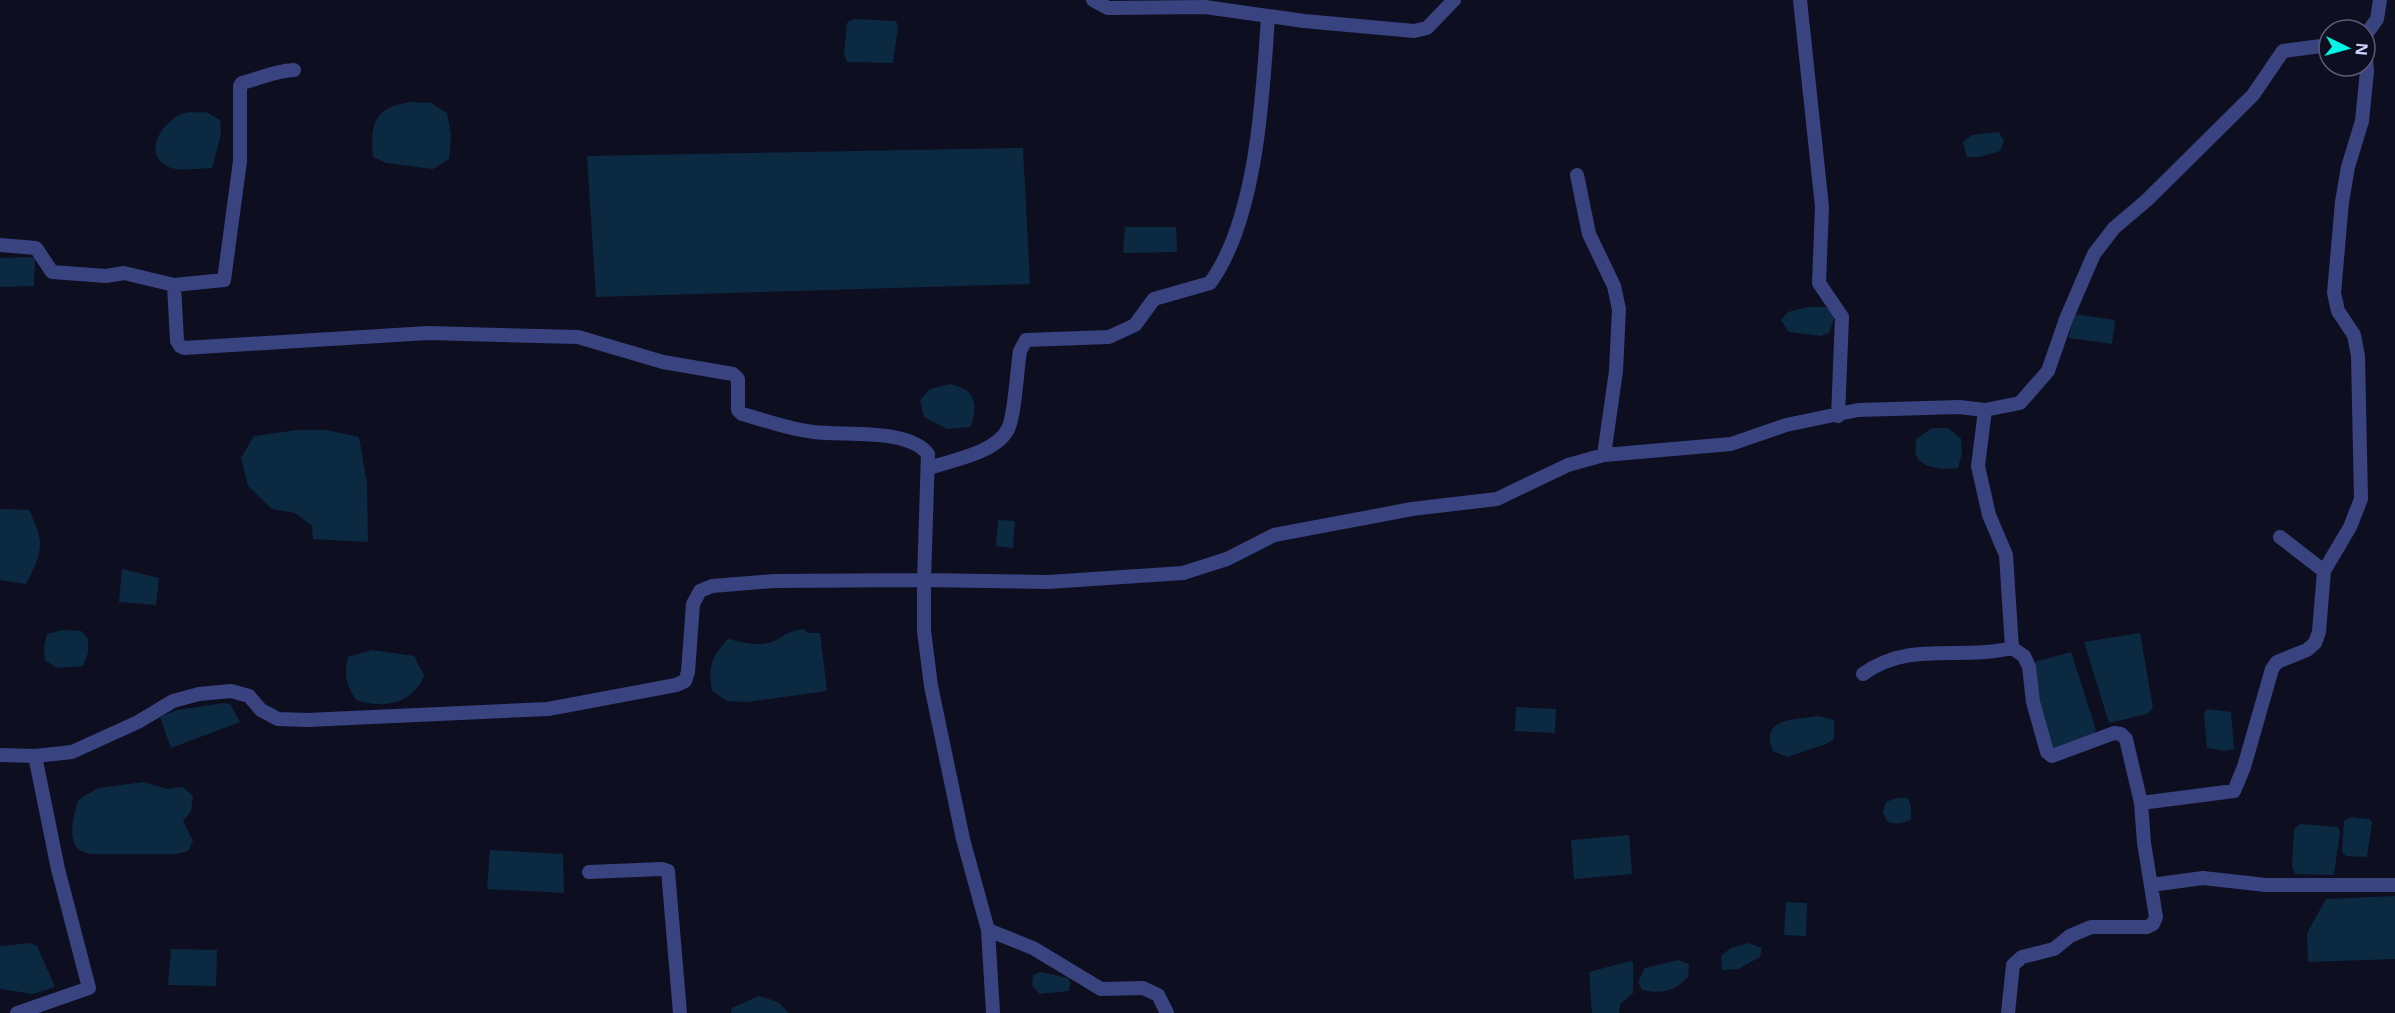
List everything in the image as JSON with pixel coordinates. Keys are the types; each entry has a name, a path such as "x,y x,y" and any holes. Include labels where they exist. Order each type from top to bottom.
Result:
{"street":[{"path":"1093,0 1108,8 1205,7 1268,16 1420,30 1427,28 1454,0"},
{"path":"1800,0 1822,207 1819,283 1842,317 1838,416"},
{"path":"2377,19 2380,0"},
{"path":"929,468 989,446 1008,428 1020,351 1026,340 1109,338 1134,325 1154,299 1210,283 1233,236 1249,184 1264,74 1268,16"},
{"path":"0,755 36,756 72,752 138,722 173,701 199,694 231,691 249,696 261,710 278,719 307,720 548,709 676,685 685,681 688,672 693,604 700,591 712,586 774,581 1059,581 1183,573 1227,560 1274,535 1412,509 1497,499 1568,465 1604,455 1731,444 1786,424 1838,416 1858,410 1959,407 1984,410 2020,404 2048,370 2066,319 2094,254 2114,228 2147,200 2253,96 2283,51 2317,47"},
{"path":"0,245 36,248 52,272 106,276 124,273 174,285 224,280 240,161 240,86 242,83 259,80 276,71 294,70"},
{"path":"2141,803 2234,791 2244,767 2272,669 2277,662 2307,650 2315,643 2319,632 2324,571 2350,527 2361,499 2358,356 2354,335 2338,311 2334,293 2342,202 2348,167 2362,121 2366,78"},
{"path":"1576,175 1588,234 1614,286 1619,309 1616,370 1604,455"},
{"path":"174,285 177,341 184,348 428,333 578,337 663,362 733,374 738,379 738,410 742,414 813,432 848,433 909,440 921,445 928,454 929,468 924,631 931,687 963,839 988,930 993,1013"},
{"path":"1984,410 1978,466 1989,515 2006,555 2012,648"},
{"path":"2280,537 2324,571"},
{"path":"1863,674 1878,663 1898,655 1994,652 2012,648 2024,656 2028,667 2033,702 2048,755 2052,756 2114,733 2121,734 2131,755 2141,803 2144,843 2156,917 2153,924 2147,927 2091,927 2070,936 2054,949 2022,957 2013,965 2008,1013"},
{"path":"17,1013 89,988 58,868 36,756"},
{"path":"589,872 662,869 668,871 680,1013"},
{"path":"2151,885 2203,878 2266,885 2395,885"},
{"path":"988,930 1033,948 1101,989 1143,988 1158,995 1167,1013"}],"water":[{"path":"854,19 896,21 898,26 893,63 847,62 844,54 847,23"},
{"path":"411,102 431,103 447,113 451,135 449,159 433,169 386,163 373,157 373,134 377,118 389,108"},
{"path":"206,112 220,120 221,134 212,168 181,169 165,165 156,152 158,136 163,129 182,114"},
{"path":"1999,132 2004,141 2000,151 1979,157 1967,157 1963,142 1972,135"},
{"path":"1023,148 1030,284 596,297 587,156"},
{"path":"1125,227 1176,227 1177,252 1123,253"},
{"path":"35,257 34,286 0,287 0,258"},
{"path":"1808,307 1826,307 1835,316 1829,333 1820,336 1789,332 1781,320 1788,312"},
{"path":"2073,314 2115,320 2112,344 2069,338"},
{"path":"950,384 965,390 973,398 974,411 971,427 947,429 924,417 920,400 930,389"},
{"path":"1932,428 1948,428 1961,439 1962,453 1958,468 1934,468 1919,460 1916,455 1916,439"},
{"path":"298,430 327,430 359,437 367,484 368,542 313,539 312,526 295,513 272,509 248,486 241,458 254,436"},
{"path":"0,509 29,510 38,531 39,555 26,584 0,580"},
{"path":"998,520 1015,521 1013,548 996,546"},
{"path":"122,569 159,578 156,605 119,602"},
{"path":"803,629 808,633 820,633 827,691 747,702 727,701 712,691 710,675 712,663 728,639 761,644 772,642 793,631"},
{"path":"62,630 81,631 88,638 88,653 83,666 57,668 45,660 44,647 47,634"},
{"path":"2140,633 2153,708 2147,714 2109,723 2084,642"},
{"path":"372,650 414,656 424,675 413,692 405,698 387,704 356,700 347,680 348,657"},
{"path":"2071,652 2096,730 2094,734 2065,748 2050,749 2031,663"},
{"path":"230,704 240,722 171,748 160,717 177,710"},
{"path":"1516,707 1556,709 1555,733 1515,731"},
{"path":"2207,709 2231,712 2234,749 2225,751 2207,748 2204,715"},
{"path":"1818,716 1834,720 1834,739 1826,744 1787,757 1773,751 1770,740 1775,726 1790,720"},
{"path":"144,782 167,789 183,787 193,796 191,811 183,821 193,841 188,851 176,854 92,854 83,852 77,847 72,833 78,800 98,788"},
{"path":"1896,798 1908,798 1911,819 1899,823 1887,821 1883,813 1886,802"},
{"path":"2350,817 2369,819 2372,822 2367,857 2346,856 2342,852 2344,821"},
{"path":"2300,824 2338,827 2340,832 2334,875 2295,874 2292,866 2294,829"},
{"path":"1629,835 1632,874 1574,879 1571,840"},
{"path":"490,850 563,854 564,893 487,889"},
{"path":"2395,896 2395,959 2308,962 2307,933 2326,899"},
{"path":"1786,902 1807,903 1806,936 1784,935"},
{"path":"30,943 37,946 55,987 33,994 0,989 0,946"},
{"path":"1749,943 1762,948 1760,957 1738,969 1722,970 1721,956 1731,948"},
{"path":"171,949 217,950 216,986 168,985"},
{"path":"1678,960 1689,964 1688,977 1683,982 1667,991 1642,990 1638,982 1645,968"},
{"path":"1633,962 1633,993 1620,1004 1619,1013 1592,1013 1589,972"},
{"path":"1041,972 1068,978 1069,991 1040,994 1032,986 1033,975"},
{"path":"759,996 778,1002 789,1013 731,1013 732,1008"}]}
